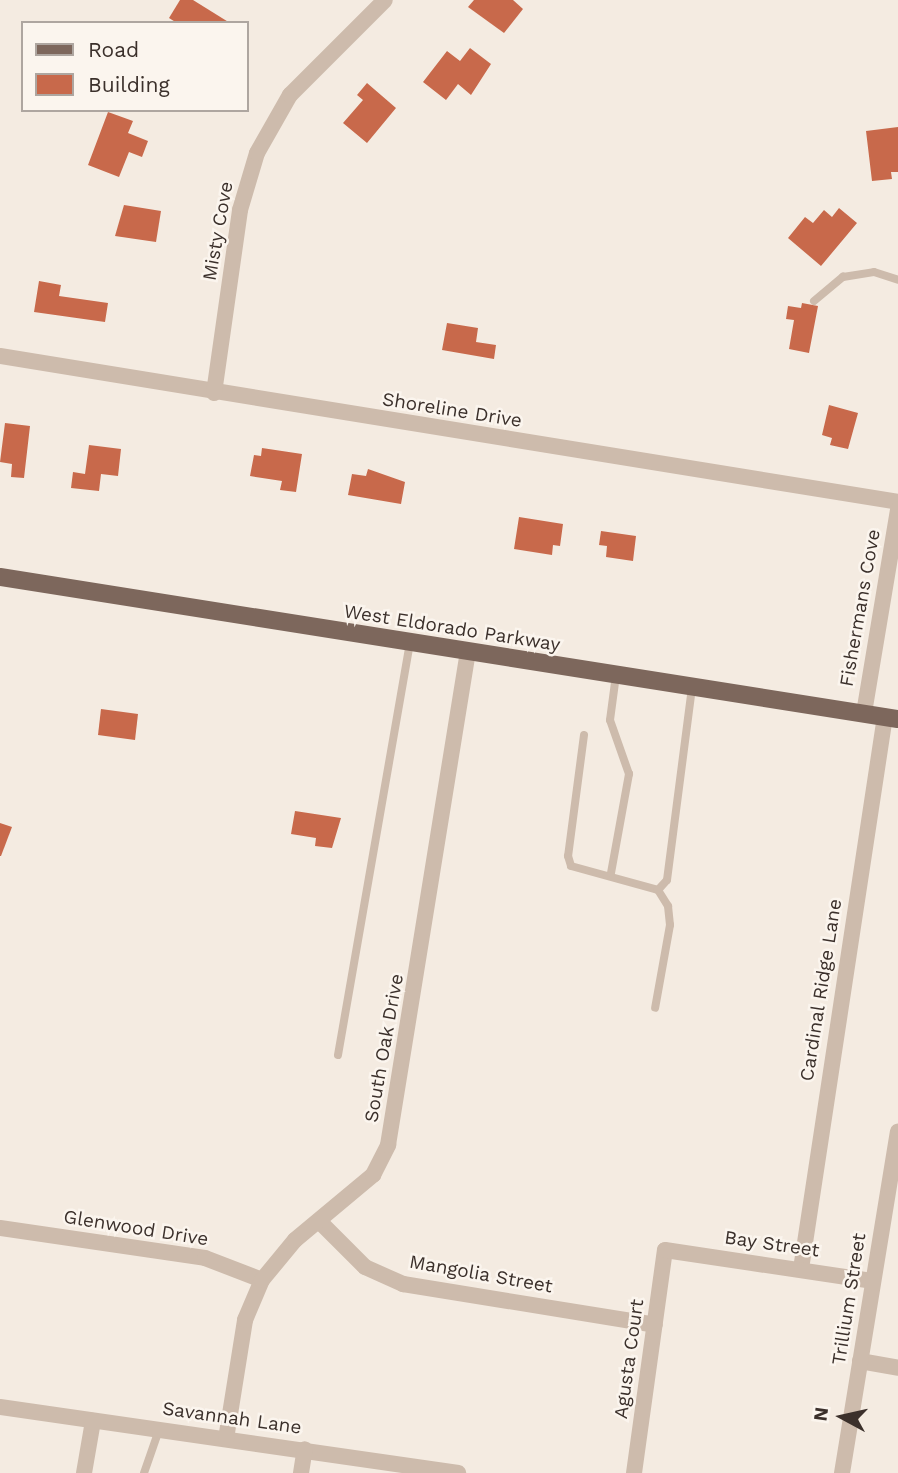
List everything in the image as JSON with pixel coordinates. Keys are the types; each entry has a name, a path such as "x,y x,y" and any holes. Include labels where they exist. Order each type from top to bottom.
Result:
{"main road":[{"name":"West Eldorado Parkway","path":"0,577 891,718"}],"street":[{"name":"Misty Cove","path":"214,393 240,210 257,153 290,96 385,0"},
{"name":"Shoreline Drive","path":"0,356 214,393 898,502"},
{"name":"Fishermans Cove","path":"864,713 898,510"},
{"name":"South Oak Drive","path":"226,1439 245,1320 262,1280 295,1240 373,1175 388,1145 468,652"},
{"name":"Cardinal Ridge Lane","path":"801,1269 891,718"},
{"name":"Trillium Street","path":"842,1473 898,1132"},
{"name":"Mangolia Street","path":"320,1221 365,1266 403,1284 655,1325"},
{"name":"Glenwood Drive","path":"0,1228 205,1258 262,1280"},
{"name":"Bay Street","path":"666,1250 872,1281"},
{"name":"Agusta Court","path":"634,1473 666,1250"},
{"path":"860,1361 898,1368"},
{"name":"Savannah Lane","path":"0,1407 458,1473"},
{"path":"84,1473 93,1421"},
{"path":"301,1473 305,1449"}],"lane":[{"path":"814,302 843,277 874,272 898,280"},
{"path":"338,1055 410,642"},
{"path":"611,873 629,774 610,720 616,676"},
{"path":"658,890 667,880 692,687"},
{"path":"584,735 568,856 571,866 611,873 658,890"},
{"path":"654,1008 670,925 658,890"},
{"path":"144,1473 159,1430"}],"building":[{"path":"180,0 193,0 227,21 174,21 169,18"},
{"path":"474,0 513,0 523,9 504,33 468,7"},
{"path":"470,48 491,64 471,95 458,84 446,100 423,82 447,51 460,61"},
{"path":"367,83 396,108 367,143 343,123 363,100 357,95"},
{"path":"108,112 133,121 128,133 148,141 142,157 129,152 119,177 88,165"},
{"path":"898,127 898,172 891,172 892,179 872,181 866,131"},
{"path":"124,205 161,211 156,242 115,236"},
{"path":"839,208 857,223 821,266 788,238 805,217 813,223 824,210 832,217"},
{"path":"39,281 61,285 59,296 108,303 105,322 34,312"},
{"path":"802,303 818,306 809,353 789,349 794,320 786,319 788,306 801,308"},
{"path":"447,323 478,328 476,342 496,345 494,359 442,350"},
{"path":"829,405 858,413 848,449 830,445 832,438 822,435"},
{"path":"5,423 30,426 24,478 11,477 12,464 0,462"},
{"path":"89,445 121,449 118,476 101,474 99,491 71,488 73,472 85,474"},
{"path":"262,448 302,454 296,492 280,490 282,481 250,476 254,455 261,456"},
{"path":"368,469 405,482 401,504 348,495 352,474 366,476"},
{"path":"519,517 563,524 560,546 553,545 552,555 514,549"},
{"path":"601,531 636,536 633,561 606,557 607,546 599,545"},
{"path":"101,709 138,714 135,740 98,735"},
{"path":"295,811 341,818 332,848 315,846 316,838 291,834"},
{"path":"0,823 12,827 1,856 0,856"}]}
